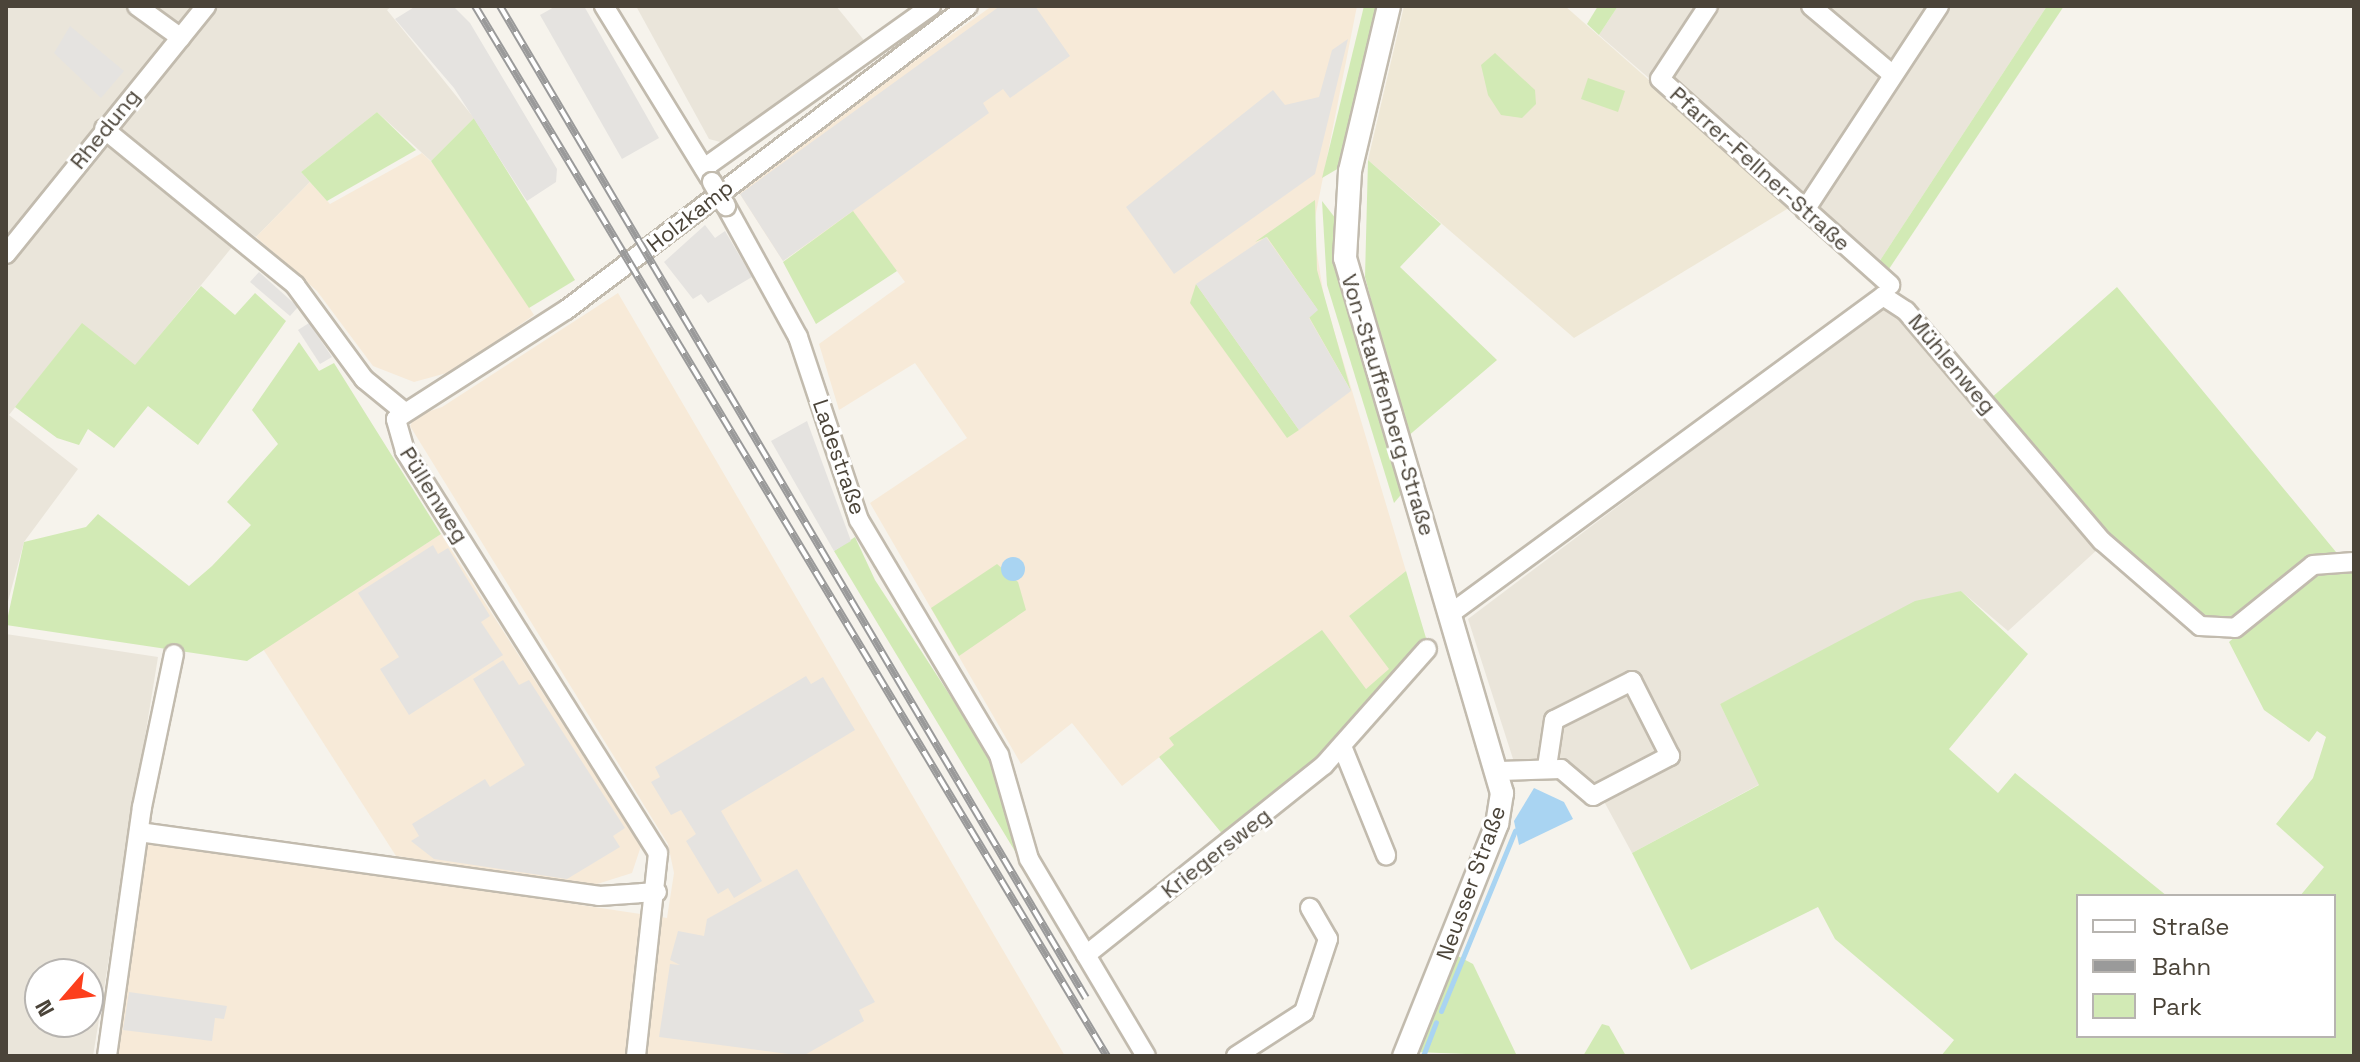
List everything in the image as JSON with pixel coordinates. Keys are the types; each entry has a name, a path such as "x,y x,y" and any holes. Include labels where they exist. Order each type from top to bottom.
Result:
{"street":[{"path":"137,6 181,38"},
{"name":"Rhedung","path":"6,254 206,6"},
{"name":"Ladestraße","path":"604,6 668,121 708,175 798,337 859,520 999,755 1026,851 1146,1056"},
{"name":"Holzkamp","path":"708,175 931,6"},
{"name":"Holzkamp","path":"402,410 464,381 566,310 968,6"},
{"name":"Von-Stauffenberg-Straße","path":"1389,6 1350,171 1344,245 1450,614"},
{"name":"Pfarrer-Fellner-Straße","path":"1708,6 1660,79 1890,285"},
{"path":"1811,6 1893,75"},
{"path":"1805,210 1939,6"},
{"path":"104,129 295,285 364,379 402,410"},
{"name":"Mühlenweg","path":"1450,614 1883,296 1906,311 2102,541 2200,626 2235,628 2313,565 2354,562"},
{"name":"Püllenweg","path":"402,410 396,429 405,451 653,841 657,892 636,1056"},
{"name":"Neusser Straße","path":"1404,1056 1497,824 1500,771 1450,614"},
{"name":"Kriegersweg","path":"1086,955 1342,746 1427,649"},
{"path":"107,1056 139,832 174,654"},
{"path":"1500,771 1547,767 1569,773 1593,796 1670,756 1632,681 1554,720 1547,767"},
{"path":"1342,746 1386,855"},
{"path":"139,832 599,896 657,892"},
{"path":"1236,1056 1304,1012 1328,939 1310,908"}],"shaded area":[{"path":"6,6 392,6 387,10 474,118 431,161 377,112 301,172 310,182 256,237 246,230 135,366 82,324 9,415 78,469 24,542 6,609"},
{"path":"416,6 453,6 470,23 557,169 556,182 527,201 454,88 395,19"},
{"path":"556,6 584,6 659,138 622,159 540,15"},
{"path":"636,6 836,6 867,44 724,143 709,139"},
{"path":"992,6 1357,6 1313,228 1324,297 1406,571 1349,616 1390,669 1366,689 1170,738 1175,745 1122,786 1072,723 1021,764 870,503 967,438 915,363 839,410 819,344 905,282 853,212 783,261 736,188"},
{"path":"1000,6 1035,6 1070,56 1010,98 1003,89 983,103 989,113 783,261 740,194"},
{"path":"1404,6 1565,6 1792,206 1574,338 1368,160"},
{"path":"1618,6 2047,6 1879,262 1658,68 1650,79 1599,35"},
{"path":"70,26 124,71 101,98 54,53"},
{"path":"1348,39 1315,174 1174,274 1126,207 1273,90 1285,105 1319,97 1332,50"},
{"path":"422,153 447,177 534,315 454,371 414,382 373,366 317,291 256,237 310,182 330,204"},
{"path":"705,225 715,238 725,231 752,277 708,303 701,294 693,299 664,262"},
{"path":"1266,237 1318,310 1309,318 1351,391 1299,430 1196,284"},
{"path":"259,272 298,307 290,316 250,282"},
{"path":"618,293 1065,1056 114,1056 144,839 667,918 674,873 668,844 410,426 415,416 442,407"},
{"path":"1888,303 2098,549 2008,631 1961,591 1720,704 1760,784 1632,853 1594,783 1562,759 1514,762 1468,619"},
{"path":"309,323 332,357 320,364 298,330"},
{"path":"807,421 851,541 834,551 771,441"},
{"path":"441,534 641,846 632,873 594,885 396,856 263,649"},
{"path":"433,545 438,554 448,548 490,616 481,622 503,655 409,715 380,669 399,657 358,593"},
{"path":"6,634 158,657 104,988 104,958 24,958 24,1038 96,1038 93,1056 6,1056"},
{"path":"503,660 519,685 529,680 625,828 613,836 620,847 567,879 434,859 411,841 419,836 412,824 485,779 490,787 525,765 473,679"},
{"path":"806,676 811,684 823,677 855,730 721,811 762,881 734,898 728,888 718,894 686,841 696,834 681,810 671,815 651,782 660,777 655,767"},
{"path":"797,869 875,1002 859,1010 864,1021 803,1056 659,1037 670,964 680,965 670,960 678,931 704,936 707,919"},
{"path":"129,992 227,1006 224,1019 215,1018 212,1041 123,1030"}],"green space":[{"path":"1364,6 1380,6 1358,102 1339,168 1322,178"},
{"path":"1598,6 1618,6 1599,35 1587,24"},
{"path":"2047,6 2064,6 1889,269 1879,262"},
{"path":"1495,53 1535,90 1536,104 1522,118 1501,115 1488,95 1481,65"},
{"path":"1588,78 1625,91 1618,112 1581,99"},
{"path":"377,112 416,150 327,201 301,172"},
{"path":"474,118 575,280 529,308 431,161"},
{"path":"1368,160 1441,224 1400,267 1497,360 1407,437 1365,277"},
{"path":"1315,200 1317,270 1351,391 1309,317 1317,309 1267,237 1255,242"},
{"path":"1322,201 1336,219 1405,490 1394,503 1327,285"},
{"path":"853,211 897,271 816,324 783,262"},
{"path":"1196,284 1299,430 1287,438 1190,303"},
{"path":"201,286 235,315 255,293 286,321 198,445 148,406 114,448 88,429 79,445 57,438 15,407 82,323 135,365"},
{"path":"2117,287 2336,552 2310,558 2245,613 2223,620 2199,616 2104,535 1990,399"},
{"path":"299,342 319,371 334,363 441,534 247,661 6,625 24,542 86,527 98,514 189,586 212,566 251,525 227,502 278,444 252,410"},
{"path":"855,537 875,580 992,760 1022,863 834,551"},
{"path":"997,564 1018,582 1026,610 959,656 931,608"},
{"path":"2315,567 2354,571 2354,1056 1941,1056 1954,1040 1835,939 1818,907 1691,970 1632,853 1759,785 1720,704 1915,601 1961,591 2028,654 1949,749 1998,793 2015,773 2165,894 2076,894 2076,1038 2336,1038 2336,894 2302,894 2324,867 2276,824 2313,778 2326,737 2317,731 2309,742 2264,710 2229,642"},
{"path":"1406,571 1426,638 1318,761 1224,836 1159,757 1174,745 1169,738 1322,630 1366,689 1389,669 1349,616"},
{"path":"1454,954 1473,964 1517,1056 1415,1052"},
{"path":"1602,1024 1609,1026 1626,1056 1583,1056"}],"water":[{"path":"1013,557 1022,560 1025,569 1022,578 1013,581 1004,578 1001,569 1004,560"},
{"path":"1534,788 1564,802 1573,819 1519,845 1514,821"}],"waterway":[{"path":"1441,1011 1515,831"},
{"path":"1423,1056 1436,1022"}],"railway":[{"path":"475,6 1107,1056"},
{"path":"500,6 1086,998"}]}
